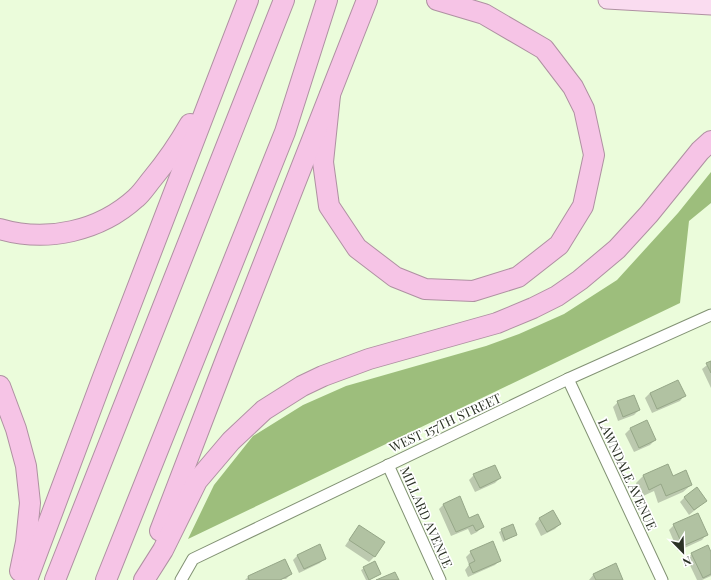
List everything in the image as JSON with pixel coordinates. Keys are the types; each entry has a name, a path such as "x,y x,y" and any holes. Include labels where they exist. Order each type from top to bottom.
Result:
{"highway":[{"path":"27,580 100,384 248,0"},
{"path":"55,580 284,0"},
{"path":"106,580 285,132 327,0"},
{"path":"143,580 226,359 367,0"},
{"path":"330,95 323,162 329,206 357,248 395,276 425,289 473,291 518,277 559,245 584,206 594,155 584,109 574,87 544,49 484,14 437,0"},
{"path":"0,229 26,235 61,234 95,224 117,212 137,197 172,154 218,78"},
{"path":"143,580 164,550 198,481 231,441 264,410 302,386 323,376 369,359 496,323 533,308 557,296 580,280 617,249 649,214 700,151 711,141"},
{"path":"0,386 16,428 26,466 30,503 26,542 21,568 16,580"}],"main road":[{"path":"607,0 711,6"}],"street":[{"name":"WEST 157TH STREET","path":"181,580 193,559 568,379 711,315"},
{"name":"LAWNDALE AVENUE","path":"568,379 662,580"},
{"name":"MILLARD AVENUE","path":"388,465 440,580"}],"green space":[{"path":"711,172 711,203 689,221 680,303 188,539 214,485 253,436 303,405 346,386 486,346 519,334 564,314 617,280 678,213"}],"building":[{"path":"711,361 711,373 706,363"},
{"path":"678,380 686,396 657,409 650,393"},
{"path":"634,395 640,410 623,417 617,401"},
{"path":"647,420 656,440 639,448 630,428"},
{"path":"668,464 673,476 686,470 692,485 666,496 661,484 649,490 643,475"},
{"path":"495,465 501,478 480,488 473,474"},
{"path":"697,487 707,501 694,510 684,497"},
{"path":"460,496 469,518 478,514 484,527 476,531 473,525 456,532 443,504"},
{"path":"553,510 561,524 547,532 539,518"},
{"path":"698,513 708,535 683,546 673,524"},
{"path":"513,524 517,535 505,540 501,529"},
{"path":"359,525 385,542 375,557 349,540"},
{"path":"493,541 501,561 473,573 469,564 475,561 470,551"},
{"path":"320,544 326,559 304,569 297,555"},
{"path":"708,545 711,552 711,574 703,578 691,553"},
{"path":"285,559 292,574 280,580 249,580 248,576"},
{"path":"375,561 381,574 369,580 363,567"},
{"path":"616,563 623,580 596,580 593,574"},
{"path":"395,572 399,580 376,580"}]}
